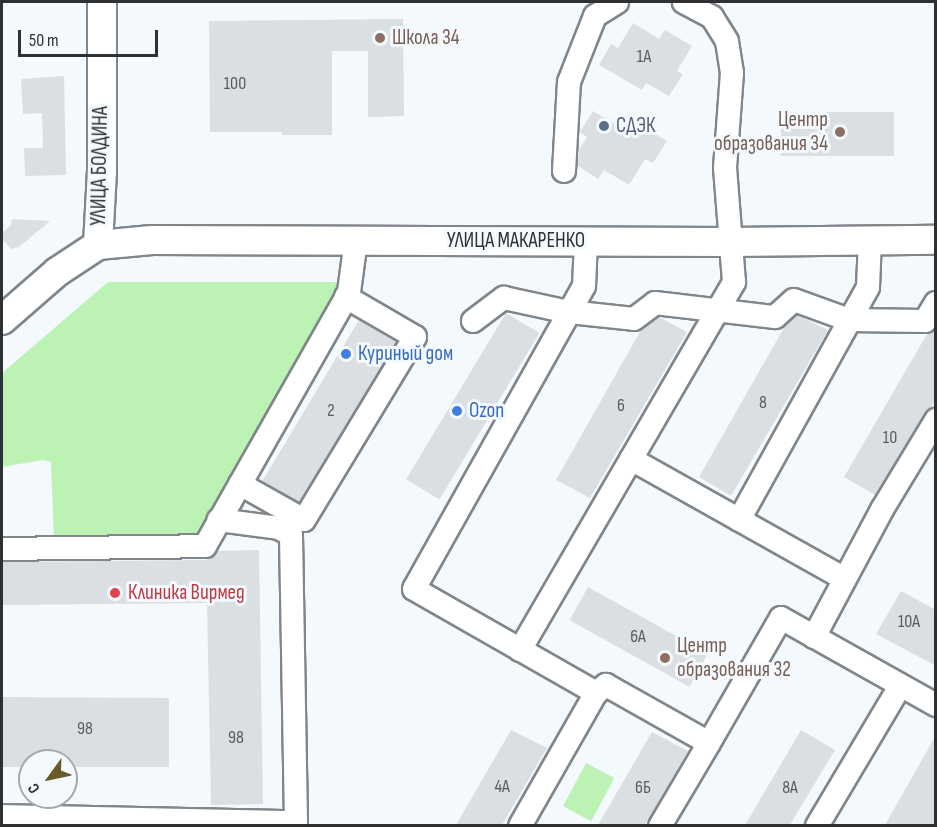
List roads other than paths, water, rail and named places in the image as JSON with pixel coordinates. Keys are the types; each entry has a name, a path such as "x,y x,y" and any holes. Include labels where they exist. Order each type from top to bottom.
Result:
{"main road":[{"name":"УЛИЦА БОЛДИНА","path":"2,320 57,272 98,245 102,172 102,2"},
{"name":"УЛИЦА МАКАРЕНКО","path":"98,245 152,240 729,242 936,240"}],"lane":[{"path":"564,171 568,82 594,16 616,2"},
{"path":"520,650 734,282 729,242 725,168 732,73 727,41 712,17 684,2"},
{"path":"2,549 205,546 346,297 356,240"},
{"path":"739,520 868,287 870,240"},
{"path":"586,241 584,286 414,589 596,693"},
{"path":"240,484 304,520 414,337 346,297"},
{"path":"473,321 504,298 569,312 634,319 655,303 774,317 794,300 849,320 925,321 936,303"},
{"path":"814,637 936,420"},
{"path":"631,459 845,579"},
{"path":"2,816 296,824 291,535 279,528 219,520"},
{"path":"660,825 781,618 936,705"},
{"path":"520,825 596,693 606,685 709,743"},
{"path":"817,825 900,686"}],"place":[{"name":"Школа 34","path":"380,38"},
{"name":"СДЭК","path":"604,126"},
{"name":"Центр образования 34","path":"840,132"},
{"name":"Куриный дом","path":"346,354"},
{"name":"Ozon","path":"457,411"},
{"name":"Клиника Вирмед","path":"115,593"},
{"name":"Центр образования 32","path":"665,658"}]}
